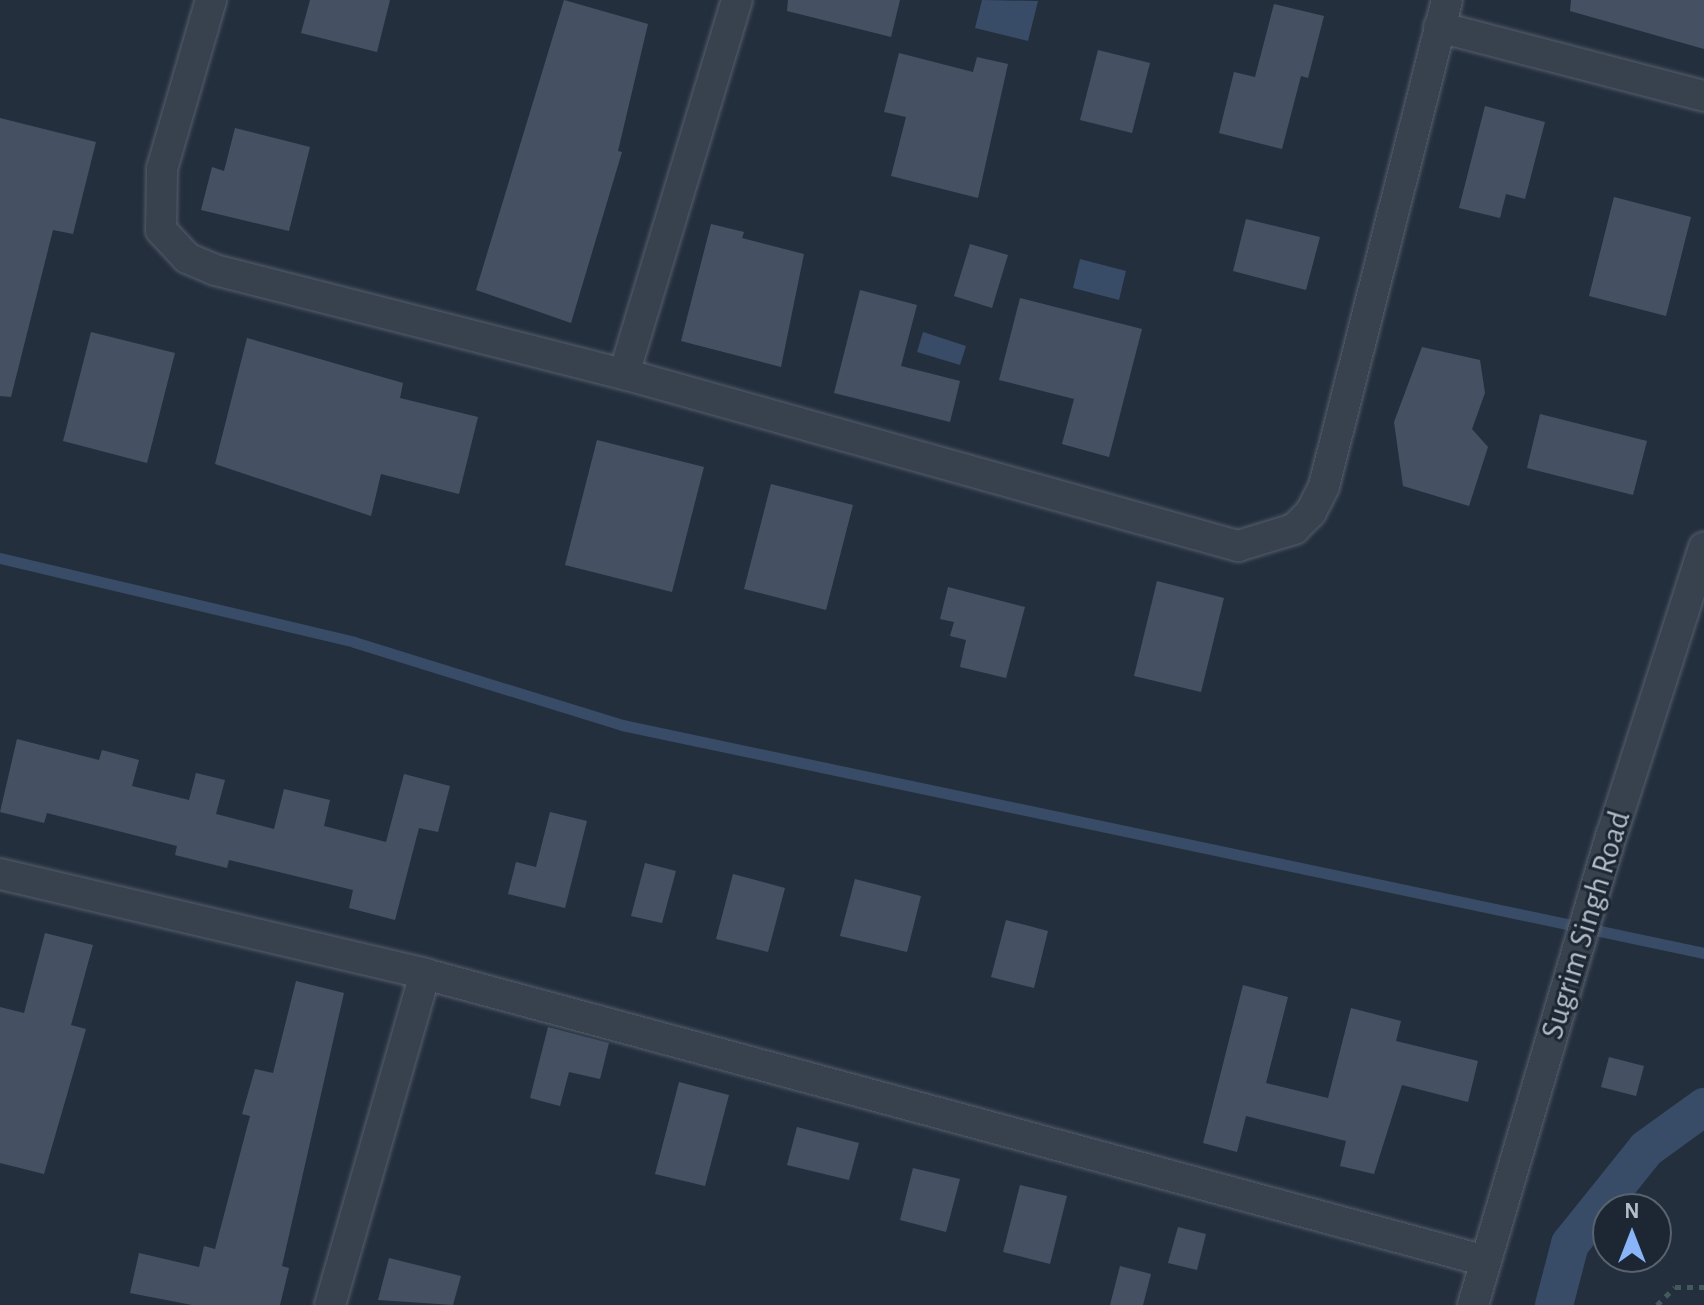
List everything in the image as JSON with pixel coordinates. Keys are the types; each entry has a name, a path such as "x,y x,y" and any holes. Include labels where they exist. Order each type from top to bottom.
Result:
{"street":[{"path":"211,0 162,169 158,212 170,245 215,270 624,374 1206,540 1238,546 1294,529 1311,512 1324,486 1443,13 1704,96"},
{"path":"624,374 737,0"},
{"name":"Sugrim Singh Road","path":"1473,1305 1612,834 1704,547"},
{"path":"0,874 425,974 1486,1261"},
{"path":"330,1305 425,974"}],"path":[{"path":"1657,1305 1675,1287 1704,1287"}],"water":[{"path":"982,0 1038,1 1028,41 975,28"},
{"path":"1080,259 1126,271 1119,300 1073,288"},
{"path":"923,332 966,346 960,365 917,352"}],"building":[{"path":"310,0 390,0 377,52 301,33"},
{"path":"564,0 648,24 618,151 622,152 571,323 476,290"},
{"path":"788,0 900,0 891,37 787,11"},
{"path":"1571,0 1704,0 1704,49 1570,11"},
{"path":"1274,4 1324,16 1308,78 1301,76 1282,149 1219,133 1234,72 1255,77"},
{"path":"1098,50 1150,63 1132,133 1080,120"},
{"path":"899,53 973,72 977,57 1008,64 978,198 891,176 906,117 884,112"},
{"path":"1485,106 1545,122 1525,199 1506,194 1500,218 1459,208"},
{"path":"0,118 96,142 73,234 53,230 11,397 0,396"},
{"path":"235,128 310,147 289,231 201,210 212,167 224,171"},
{"path":"1614,197 1691,217 1666,316 1589,296"},
{"path":"1246,219 1320,237 1306,290 1233,271"},
{"path":"711,224 744,232 742,238 804,254 781,367 681,341"},
{"path":"970,244 1008,255 992,308 954,296"},
{"path":"860,290 917,305 901,366 960,381 950,422 834,393"},
{"path":"1020,298 1142,329 1109,457 1062,444 1074,399 999,380"},
{"path":"91,332 175,353 147,463 63,441"},
{"path":"247,338 403,383 400,398 478,417 459,494 381,474 371,516 215,464"},
{"path":"1422,347 1480,360 1485,393 1472,429 1488,447 1469,506 1403,486 1394,422"},
{"path":"1540,414 1647,441 1633,495 1527,468"},
{"path":"597,440 704,467 672,592 565,565"},
{"path":"771,484 853,505 826,610 744,589"},
{"path":"1157,581 1224,598 1201,692 1134,676"},
{"path":"948,587 1025,607 1006,678 960,667 966,640 950,636 954,622 940,619"},
{"path":"17,739 99,760 102,750 139,760 132,786 189,800 196,773 225,780 216,814 274,829 284,789 330,800 324,826 386,842 404,774 450,786 438,832 419,828 395,920 349,908 353,890 229,860 227,868 175,855 177,846 47,813 44,823 0,812"},
{"path":"550,812 587,821 565,908 508,894 516,862 536,867"},
{"path":"645,863 676,871 662,923 631,916"},
{"path":"733,874 785,888 768,952 716,939"},
{"path":"855,879 921,896 907,952 840,936"},
{"path":"1006,920 1048,931 1034,988 991,977"},
{"path":"45,933 93,945 71,1025 86,1029 44,1174 0,1163 0,1007 24,1013"},
{"path":"296,981 344,993 282,1266 289,1268 280,1305 192,1305 130,1293 139,1253 199,1267 204,1246 215,1249 250,1116 242,1114 255,1069 273,1073"},
{"path":"1243,985 1288,997 1266,1083 1328,1098 1351,1008 1401,1021 1396,1041 1478,1061 1468,1102 1402,1085 1374,1174 1340,1166 1346,1141 1246,1116 1237,1152 1203,1143"},
{"path":"548,1027 609,1043 600,1079 569,1072 560,1106 530,1098"},
{"path":"1609,1057 1644,1066 1636,1096 1601,1087"},
{"path":"679,1082 729,1095 705,1186 655,1174"},
{"path":"797,1127 859,1143 849,1180 787,1165"},
{"path":"913,1168 960,1179 946,1232 900,1220"},
{"path":"1020,1185 1067,1196 1050,1264 1003,1252"},
{"path":"1178,1227 1206,1234 1197,1270 1168,1263"},
{"path":"389,1258 461,1276 453,1305 378,1300"},
{"path":"1120,1266 1151,1274 1143,1305 1110,1305"}],"waterway":[{"path":"0,558 354,642 622,725 1704,953"},
{"path":"1554,1305 1570,1244 1646,1149 1704,1107"}]}
